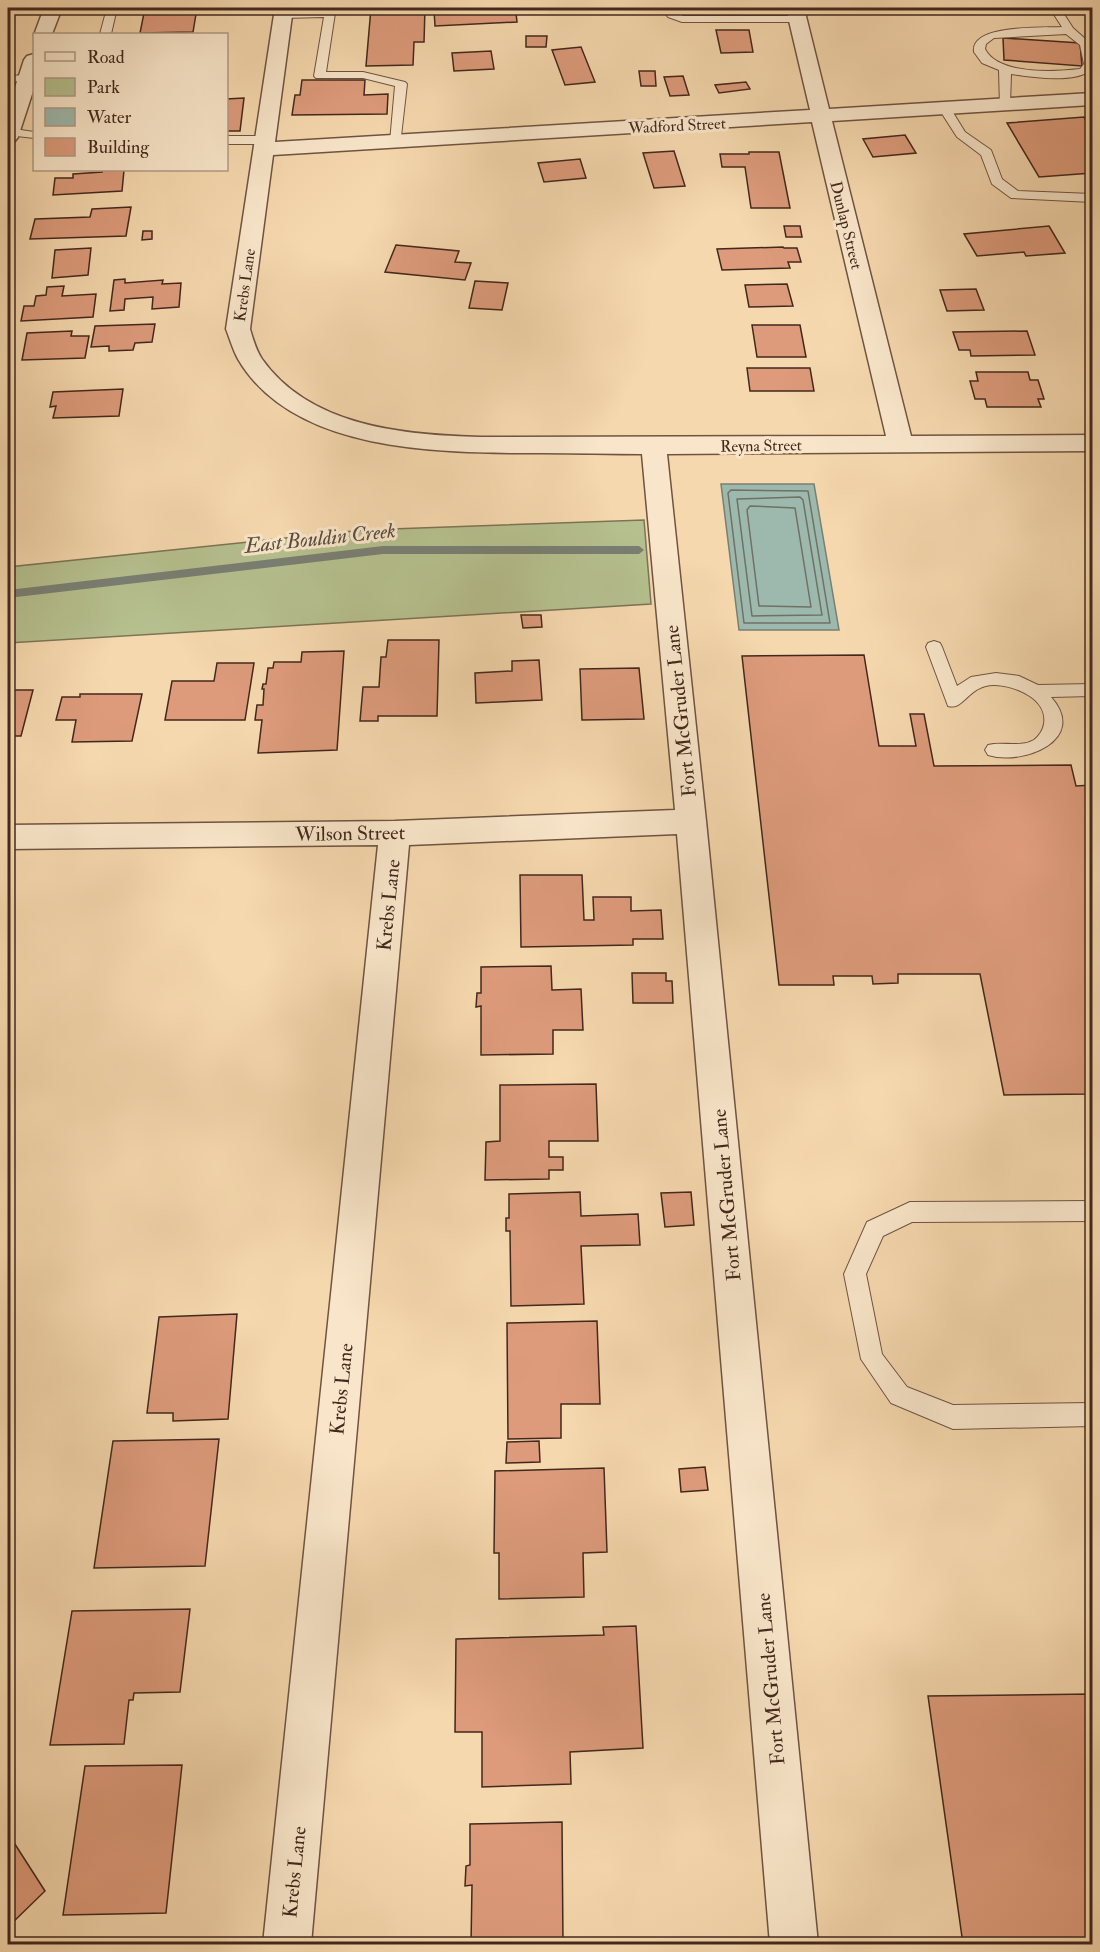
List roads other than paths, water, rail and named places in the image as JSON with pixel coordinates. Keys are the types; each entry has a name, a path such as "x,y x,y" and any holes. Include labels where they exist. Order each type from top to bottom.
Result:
{"street":[{"path":"43,33 52,8"},
{"name":"Krebs Lane","path":"283,11 238,329 249,357 276,387 299,405 333,421 375,434 429,443"},
{"name":"Dunlap Street","path":"796,13 900,442"},
{"path":"8,134 31,69"},
{"name":"Wadford Street","path":"263,145 396,142 1091,99"},
{"name":"Reyna Street","path":"429,443 654,446 900,442 1092,443"},
{"name":"Fort McGruder Lane","path":"654,446 691,821 794,1944"},
{"name":"Wilson Street","path":"8,837 395,833 691,821"},
{"name":"Krebs Lane","path":"287,1944 395,833"}],"lane":[{"path":"105,33 112,8"},
{"path":"666,8 672,15 682,19 796,13"},
{"path":"283,11 330,13 320,76 363,75 401,84 396,142"},
{"path":"1058,13 1069,30 1085,44 1090,65 1087,69 1067,73 1005,70 996,67 980,53 979,48 984,38 992,34 1069,30"},
{"path":"8,79 31,69"},
{"path":"1004,105 1005,70"},
{"path":"945,109 961,134 987,153 996,181 1007,192 1015,195 1092,198"},
{"path":"8,134 33,135"},
{"path":"228,140 263,145"},
{"path":"934,647 954,702 960,691 971,683 986,679 1003,679 1020,683 1047,701 1054,714 1054,726 1049,738 1039,746 1026,751 994,750"},
{"path":"1035,691 1092,690"},
{"path":"1092,1211 910,1212 875,1229 855,1274 872,1359 899,1395 953,1417 1092,1415"}],"water":[{"path":"721,484 814,484 839,630 739,630"}],"waterway":[{"name":"East Bouldin Creek","path":"8,594 383,550 639,550"}]}
